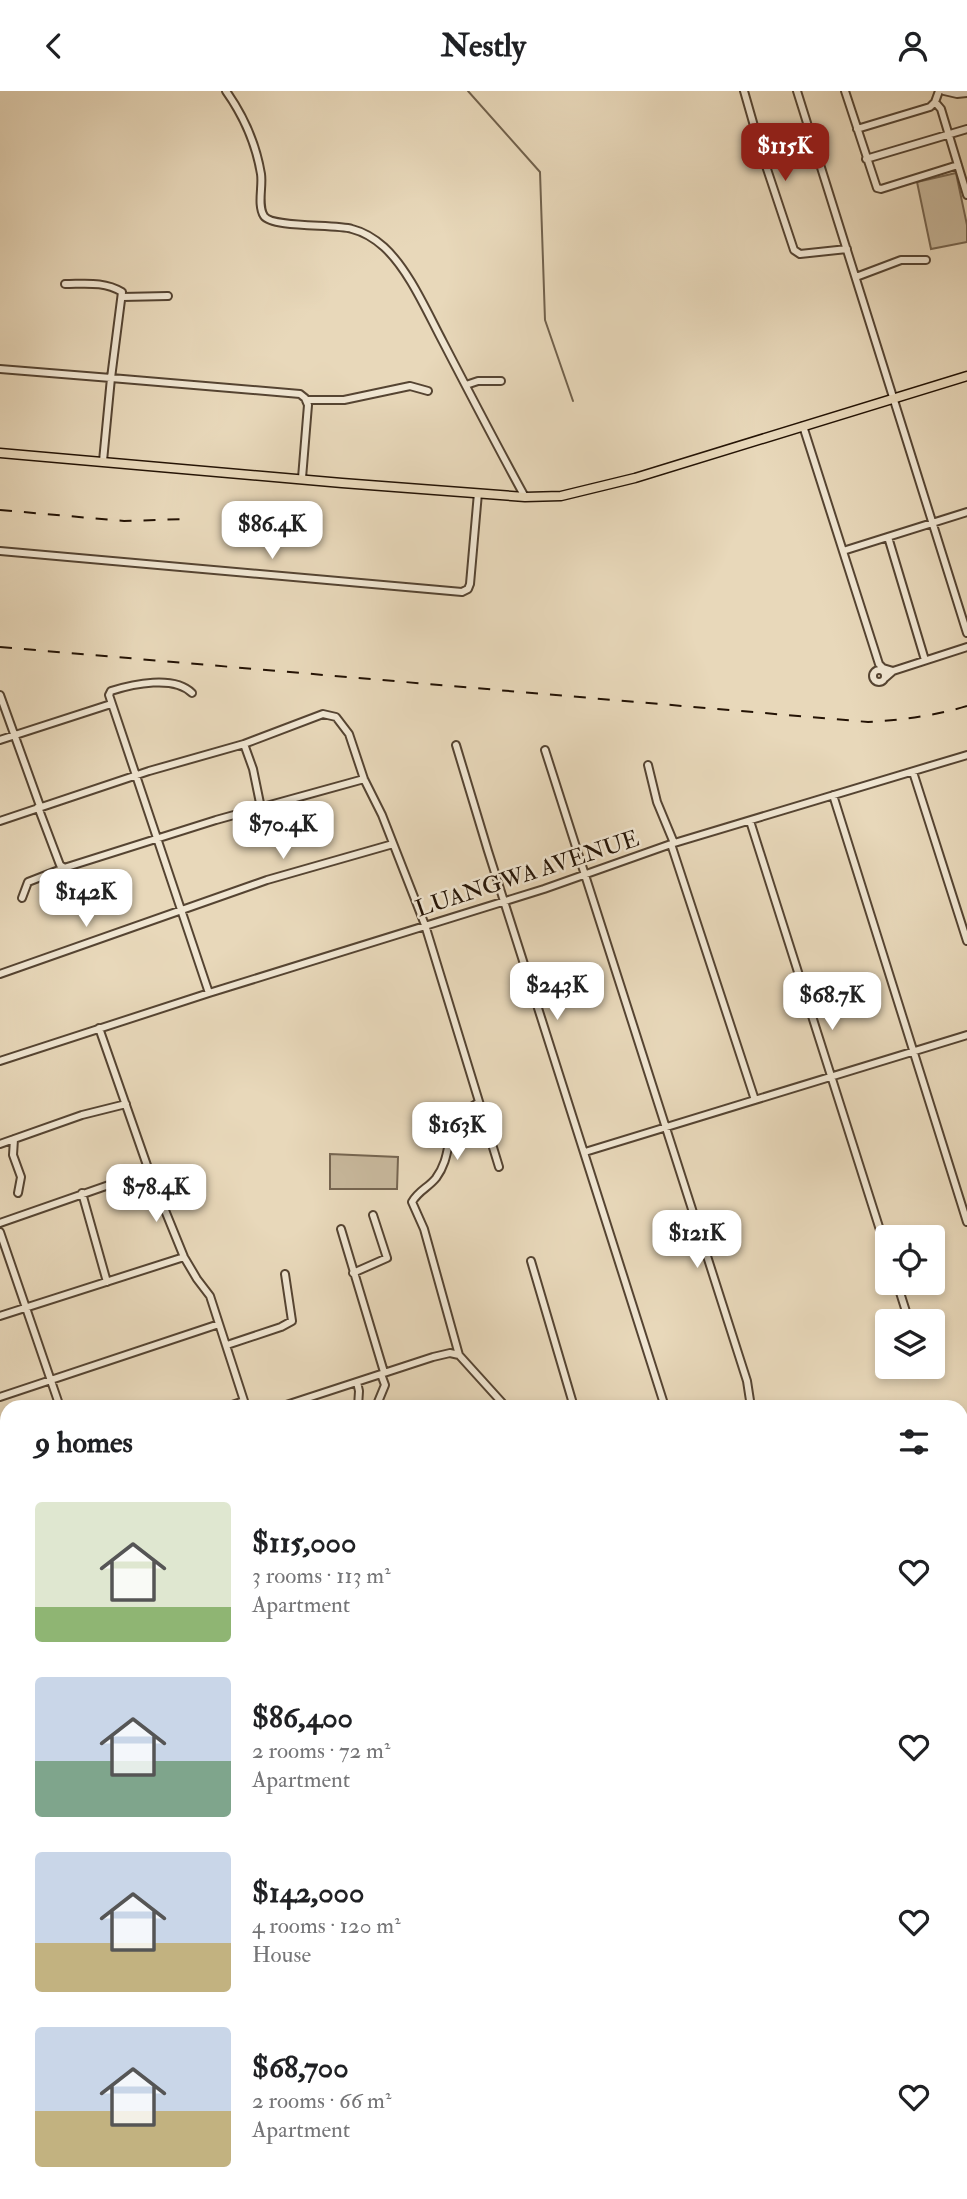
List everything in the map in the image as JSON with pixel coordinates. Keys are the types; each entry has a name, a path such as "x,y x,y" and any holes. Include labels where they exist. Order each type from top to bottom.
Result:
{"main road":[{"path":"0,453 525,497 561,496 967,376"}],"street":[{"path":"226,91 243,119 253,144 261,175 262,211 265,218 270,221 353,229 384,247 394,258 424,306 525,497"},
{"path":"744,91 794,250 800,254 847,249"},
{"path":"797,91 967,633"},
{"path":"845,91 875,186 879,189 958,165"},
{"path":"857,129 930,107 939,91"},
{"path":"944,91 967,93"},
{"path":"935,102 941,110 967,195"},
{"path":"866,159 967,129"},
{"path":"856,277 901,260 926,260"},
{"path":"65,284 100,283 122,292 103,461"},
{"path":"121,296 168,296"},
{"path":"0,369 208,384 300,394 308,405 302,478"},
{"path":"466,386 478,381 501,381"},
{"path":"306,400 344,400 410,386 428,391"},
{"path":"803,426 883,669 885,678 881,682 875,681 873,676 883,669 967,647"},
{"path":"0,551 462,592 468,589 470,584 478,493"},
{"path":"843,551 967,512"},
{"path":"888,537 925,660"},
{"path":"192,693 182,687 143,682 110,691 111,704 209,992"},
{"path":"0,695 60,865 64,869"},
{"path":"0,740 111,704"},
{"path":"0,821 135,775 244,744 323,714 331,715 343,724 349,734 364,779 382,814 425,925 499,1167"},
{"path":"244,744 253,769 261,808"},
{"path":"457,745 663,1400"},
{"path":"545,750 747,1381 750,1400"},
{"name":"LUANGWA AVENUE","path":"1,1060 584,875 672,844 967,755"},
{"path":"648,765 657,802 755,1100"},
{"path":"913,772 967,941"},
{"path":"22,898 27,882 64,869 156,839 364,779"},
{"path":"833,795 967,1222"},
{"path":"750,821 788,933 878,1225"},
{"path":"0,974 267,880 393,844"},
{"path":"99,1028 149,1171 184,1257 210,1296 244,1400"},
{"path":"584,1152 967,1035"},
{"path":"0,1052 1,1060"},
{"path":"479,1102 457,1118 439,1173 434,1181 420,1189 412,1202 424,1229 459,1355 500,1400"},
{"path":"0,1144 82,1115 126,1104"},
{"path":"14,1139 13,1155 21,1177 18,1193"},
{"path":"0,1223 149,1171"},
{"path":"82,1193 107,1282"},
{"path":"353,1273 387,1258 373,1215"},
{"path":"341,1229 383,1373 385,1385 379,1400"},
{"path":"0,1232 58,1400"},
{"path":"0,1316 184,1257"},
{"path":"531,1261 572,1400"},
{"path":"227,1345 292,1321 285,1274"},
{"path":"0,1397 219,1324"},
{"path":"304,1400 443,1354 459,1355"},
{"path":"357,1382 358,1400"}],"shaded area":[{"path":"956,173 967,225 967,242 931,249 917,182"},
{"path":"330,1154 398,1157 397,1189 330,1189"}],"waterway":[{"path":"468,91 540,172 545,320 573,401"}],"railway":[{"path":"0,510 124,521 187,519"},
{"path":"0,647 868,722 918,717 967,706"}]}
